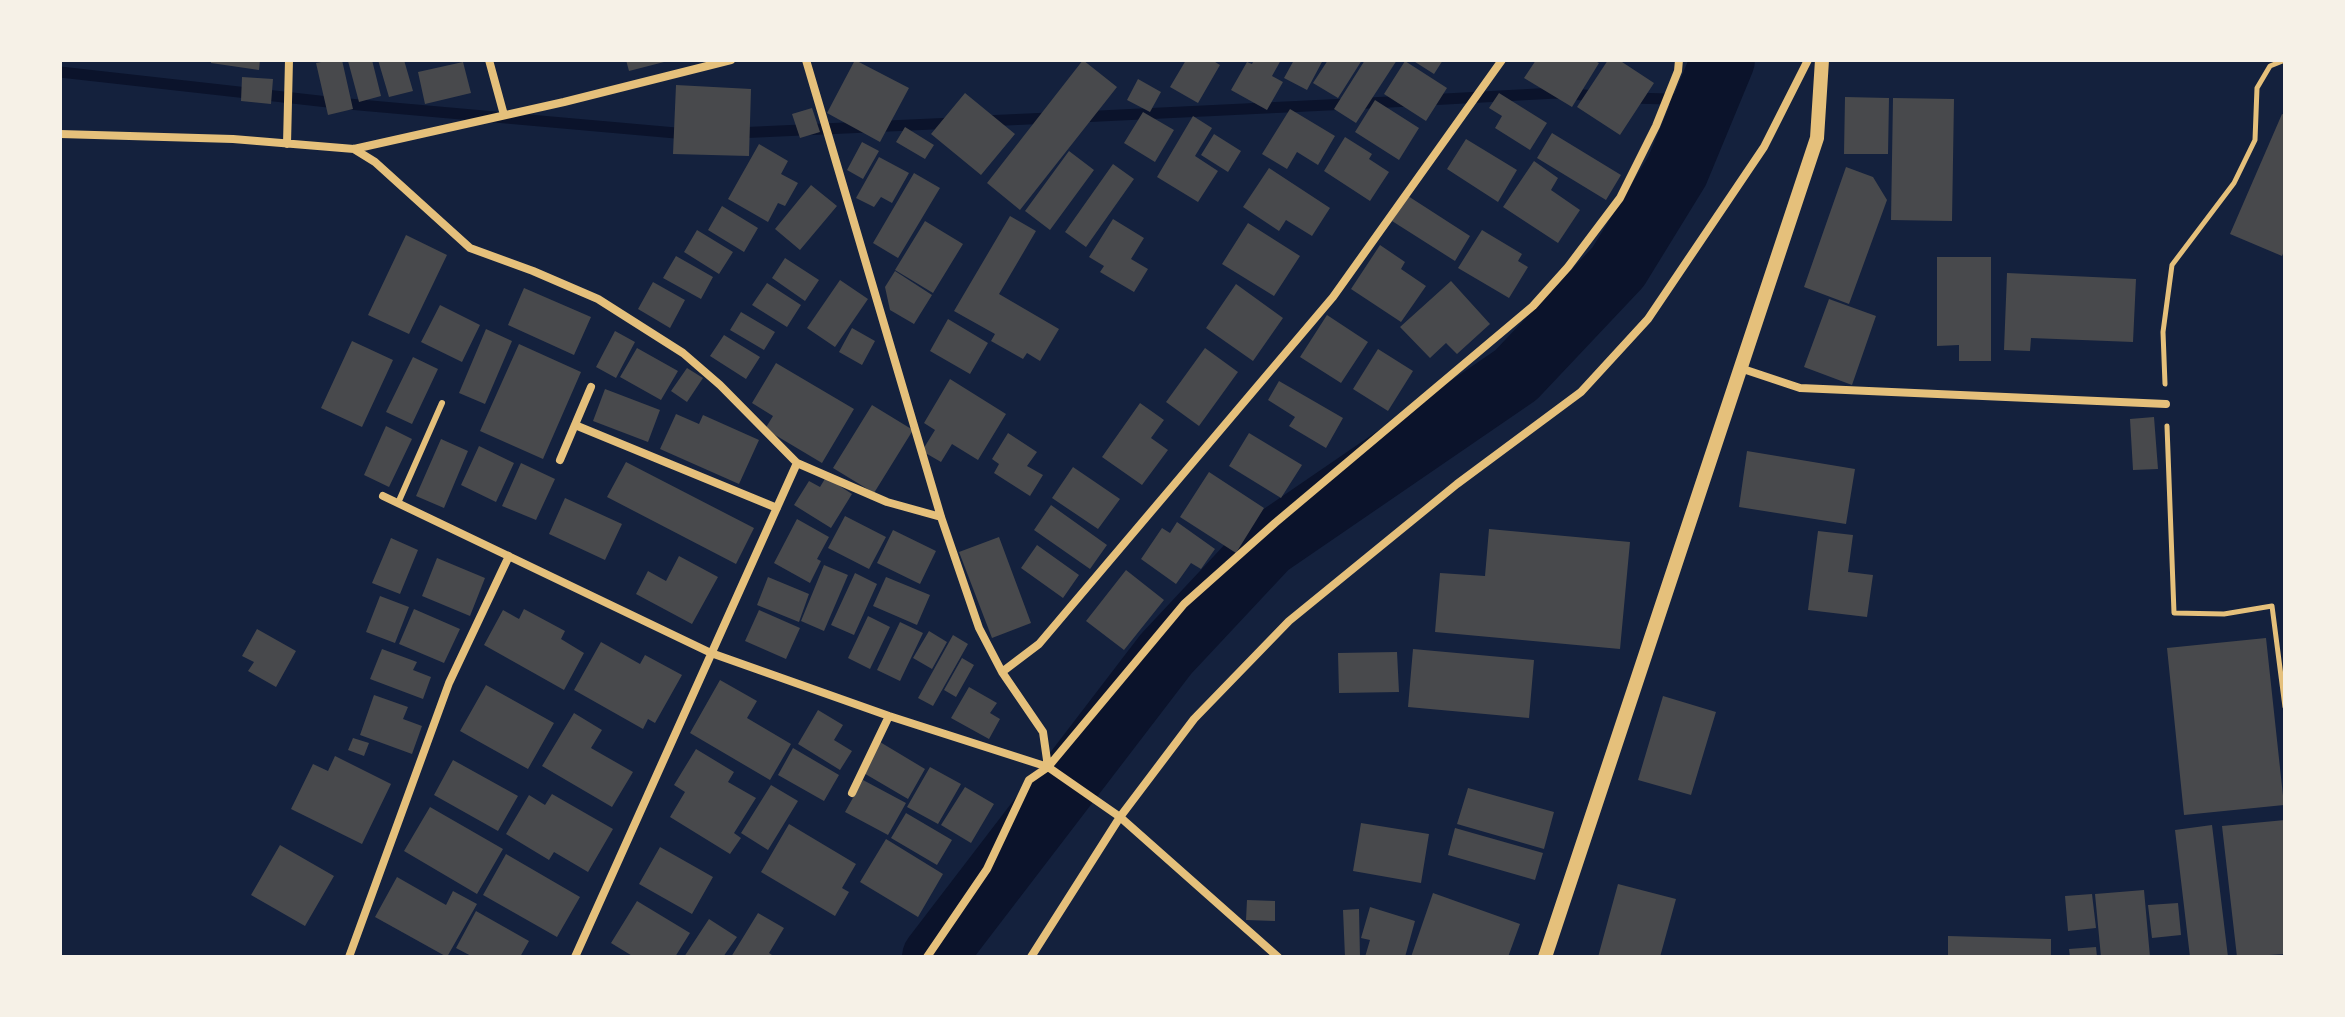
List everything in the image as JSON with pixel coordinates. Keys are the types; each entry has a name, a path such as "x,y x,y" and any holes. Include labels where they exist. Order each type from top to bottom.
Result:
{"street":[{"path":"287,144 289,60"},
{"path":"489,60 504,115"},
{"path":"60,134 233,139 354,149 731,60"},
{"path":"806,60 941,517 979,628 1002,672 1043,732 1048,767"},
{"path":"1002,672 1039,644 1333,297 1502,60"},
{"path":"927,957 987,869 1029,780 1048,767 1184,604 1275,523 1533,306 1568,267 1620,198 1656,126 1678,71 1679,60"},
{"path":"1031,957 1120,817 1194,719 1289,621 1457,484 1581,392 1648,319 1764,147 1808,60"},
{"path":"1545,957 1817,138 1822,60"},
{"path":"354,149 375,162 470,248 598,299 683,353 720,385 797,463 887,502 941,517"},
{"path":"1740,368 1800,388 2166,404"},
{"path":"560,460 591,387"},
{"path":"575,425 777,508"},
{"path":"575,957 797,463"},
{"path":"383,496 711,653 889,716 1048,767 1120,817 1278,957"},
{"path":"349,957 449,683 509,556"},
{"path":"852,793 889,716"}],"lane":[{"path":"398,503 442,403"}],"path":[{"path":"2285,60 2270,66 2257,88 2255,140 2234,183 2172,265 2163,332 2174,613 2224,614 2272,606 2285,707"}],"building":[{"path":"211,60 260,60 259,70 211,63"},
{"path":"342,60 353,109 328,115 316,63"},
{"path":"372,60 381,96 359,102 348,61"},
{"path":"378,60 404,60 413,91 389,97"},
{"path":"626,60 667,60 668,61 629,71"},
{"path":"855,60 909,88 880,142 827,113"},
{"path":"1083,60 1117,87 1020,210 987,183"},
{"path":"1186,60 1212,60 1220,65 1198,103 1170,87"},
{"path":"1254,60 1281,60 1272,76 1283,82 1267,110 1231,90 1247,62 1252,64"},
{"path":"1294,60 1323,60 1307,90 1284,78"},
{"path":"1328,60 1362,60 1338,98 1313,83"},
{"path":"1365,60 1397,60 1356,123 1334,109"},
{"path":"1412,60 1443,60 1434,74"},
{"path":"1536,60 1593,60 1599,63 1572,107 1524,78"},
{"path":"1608,60 1619,60 1654,83 1620,135 1577,107"},
{"path":"1405,61 1447,88 1426,121 1384,94"},
{"path":"463,62 471,93 425,104 418,72"},
{"path":"242,77 273,79 271,104 241,101"},
{"path":"1138,79 1161,92 1150,112 1127,100"},
{"path":"676,85 751,89 749,156 673,154"},
{"path":"965,93 1015,134 981,175 931,134"},
{"path":"1499,93 1547,123 1530,150 1495,128 1502,116 1489,108"},
{"path":"1845,97 1889,98 1888,154 1844,154"},
{"path":"1893,98 1954,99 1952,221 1891,220"},
{"path":"1375,100 1419,128 1399,160 1355,132"},
{"path":"812,108 820,132 800,138 792,114"},
{"path":"1290,109 1335,136 1318,165 1297,152 1287,169 1262,154"},
{"path":"1143,112 1174,130 1155,162 1124,143"},
{"path":"2282,114 2285,115 2285,249 2282,256 2230,234"},
{"path":"1193,116 1212,128 1195,156 1218,171 1198,202 1157,177"},
{"path":"905,127 934,145 925,159 896,142"},
{"path":"1552,133 1621,175 1606,200 1537,158"},
{"path":"1214,134 1241,151 1228,172 1201,155"},
{"path":"1345,137 1372,154 1369,159 1389,172 1370,201 1324,171"},
{"path":"1466,139 1517,170 1498,202 1447,169"},
{"path":"862,142 879,151 863,179 847,170"},
{"path":"759,144 788,161 781,174 798,183 785,206 778,203 768,222 728,199"},
{"path":"1069,151 1094,170 1050,230 1025,211"},
{"path":"879,157 909,173 892,203 881,197 874,207 856,198"},
{"path":"1534,161 1558,178 1551,190 1580,210 1558,243 1503,207"},
{"path":"1113,164 1134,179 1086,247 1065,232"},
{"path":"1846,167 1873,177 1887,200 1849,304 1804,287"},
{"path":"1269,168 1330,208 1312,236 1286,220 1279,231 1243,207"},
{"path":"914,173 940,188 898,258 873,243"},
{"path":"811,185 837,206 800,250 775,229"},
{"path":"1408,196 1470,236 1455,261 1392,221"},
{"path":"722,206 758,228 744,252 708,230"},
{"path":"1010,216 1036,231 999,294 1059,329 1040,361 1027,353 1023,359 991,341 995,334 954,311"},
{"path":"1113,219 1144,238 1131,259 1148,269 1134,292 1100,272 1104,266 1089,257"},
{"path":"925,221 963,244 933,293 895,270"},
{"path":"1248,223 1300,256 1274,296 1222,264"},
{"path":"697,230 733,252 719,274 684,252"},
{"path":"1482,230 1522,254 1518,261 1528,267 1509,298 1458,268"},
{"path":"406,235 447,255 409,334 368,315"},
{"path":"1380,245 1405,262 1401,269 1426,286 1401,322 1351,289"},
{"path":"676,256 713,277 701,299 663,278"},
{"path":"1937,257 1991,257 1991,361 1959,361 1959,345 1937,346"},
{"path":"785,258 819,280 805,301 772,278"},
{"path":"895,271 932,295 914,324 890,310 885,287"},
{"path":"2007,273 2136,279 2133,342 2031,338 2030,351 2004,350"},
{"path":"840,280 868,299 835,347 807,328"},
{"path":"1451,281 1490,324 1457,354 1446,343 1430,358 1400,327"},
{"path":"653,282 685,300 670,328 638,309"},
{"path":"767,283 801,305 787,327 752,305"},
{"path":"1236,284 1283,318 1253,361 1206,328"},
{"path":"524,288 591,317 574,355 508,325"},
{"path":"1829,299 1876,316 1852,385 1804,367"},
{"path":"440,305 480,325 462,362 421,342"},
{"path":"741,312 775,332 764,350 730,330"},
{"path":"1327,315 1368,342 1341,383 1300,357"},
{"path":"948,319 988,343 970,374 930,351"},
{"path":"852,328 875,341 862,365 839,352"},
{"path":"486,329 512,341 485,404 459,393"},
{"path":"615,331 635,342 616,378 596,367"},
{"path":"724,335 760,357 746,379 710,356"},
{"path":"352,341 393,360 362,427 321,408"},
{"path":"519,344 581,372 543,459 480,431"},
{"path":"637,348 678,371 661,400 620,377"},
{"path":"1205,348 1238,372 1199,426 1166,402"},
{"path":"1378,349 1413,371 1388,411 1353,389"},
{"path":"413,357 438,369 412,424 386,412"},
{"path":"776,363 854,409 822,463 765,429 773,416 752,403"},
{"path":"687,368 703,378 687,402 671,391"},
{"path":"950,379 1006,414 978,460 952,444 941,462 922,451 935,430 924,423"},
{"path":"1279,381 1343,418 1326,448 1289,426 1295,417 1268,400"},
{"path":"605,389 660,410 648,442 593,421"},
{"path":"1140,403 1164,420 1151,438 1168,450 1142,485 1102,457"},
{"path":"872,405 913,430 874,493 833,468"},
{"path":"676,414 699,424 703,415 759,440 739,484 660,449"},
{"path":"2154,417 2158,469 2133,470 2130,419"},
{"path":"386,426 412,439 389,487 364,475"},
{"path":"1008,433 1037,452 1027,466 1043,475 1030,496 994,473 999,464 992,459"},
{"path":"1249,433 1302,465 1281,498 1229,466"},
{"path":"441,439 468,451 444,508 416,496"},
{"path":"479,446 514,463 496,502 461,485"},
{"path":"1747,451 1855,469 1846,524 1739,507"},
{"path":"626,462 754,528 736,564 607,497"},
{"path":"521,463 555,479 536,520 502,506"},
{"path":"1073,467 1120,499 1098,529 1052,498"},
{"path":"1209,472 1264,508 1236,553 1180,517"},
{"path":"826,477 852,494 831,528 794,505 809,481 820,487"},
{"path":"565,498 622,524 605,560 549,534"},
{"path":"1051,505 1107,545 1090,569 1034,530"},
{"path":"845,516 886,537 869,569 828,548"},
{"path":"797,519 829,537 817,559 821,561 810,583 774,563"},
{"path":"1177,522 1215,549 1201,569 1191,563 1176,584 1141,559 1162,528 1170,533"},
{"path":"1489,529 1630,542 1620,649 1435,632 1440,573 1485,576"},
{"path":"893,530 936,551 920,584 877,563"},
{"path":"1818,531 1853,535 1848,572 1873,575 1867,617 1808,610"},
{"path":"999,537 1031,623 992,638 959,552"},
{"path":"391,538 418,550 400,594 372,583"},
{"path":"1037,545 1079,575 1063,598 1021,568"},
{"path":"679,556 718,577 692,624 636,594 648,571 666,581"},
{"path":"437,558 485,578 470,616 422,596"},
{"path":"824,565 848,575 824,631 801,621"},
{"path":"1126,570 1164,600 1124,650 1086,621"},
{"path":"855,573 877,584 854,635 831,625"},
{"path":"768,577 809,594 799,622 757,605"},
{"path":"886,577 930,595 917,625 873,606"},
{"path":"380,596 409,607 395,643 366,632"},
{"path":"414,609 460,629 444,663 399,644"},
{"path":"524,609 565,631 561,639 584,653 564,690 484,645 503,610 519,619"},
{"path":"759,610 800,628 786,659 745,641"},
{"path":"868,616 890,627 870,669 848,658"},
{"path":"900,622 923,633 900,681 877,670"},
{"path":"257,629 296,651 276,687 248,671 254,662 242,656"},
{"path":"929,631 947,642 932,669 913,658"},
{"path":"953,635 968,644 933,706 918,698"},
{"path":"2266,638 2284,805 2184,815 2167,648"},
{"path":"601,642 640,664 645,655 682,675 655,723 648,719 643,729 574,690"},
{"path":"382,649 417,662 413,670 431,677 423,699 370,679"},
{"path":"1413,649 1534,660 1529,718 1408,707"},
{"path":"1397,652 1399,692 1339,693 1338,653"},
{"path":"962,658 974,665 956,697 944,690"},
{"path":"720,680 757,701 747,718 791,744 770,780 690,733"},
{"path":"486,685 554,723 528,769 460,731"},
{"path":"969,687 997,703 990,713 1000,719 989,739 951,718"},
{"path":"374,695 408,707 403,719 422,726 412,754 360,735"},
{"path":"1663,696 1716,712 1691,795 1638,780"},
{"path":"818,710 843,725 834,740 852,751 840,770 798,744"},
{"path":"574,713 602,730 591,748 633,772 612,807 542,766"},
{"path":"353,738 369,743 364,756 348,750"},
{"path":"880,742 925,769 908,799 862,772"},
{"path":"793,748 839,775 824,801 778,775"},
{"path":"696,749 734,772 728,782 756,798 734,833 741,838 730,854 670,817 685,792 674,785"},
{"path":"335,756 391,784 362,844 291,809 313,764 328,771"},
{"path":"453,760 518,796 498,831 434,795"},
{"path":"930,767 961,784 938,824 907,807"},
{"path":"863,780 906,803 888,835 845,812"},
{"path":"771,785 798,801 768,850 741,833"},
{"path":"965,787 994,804 971,843 941,825"},
{"path":"1468,788 1554,812 1544,849 1457,824"},
{"path":"552,794 613,829 588,872 554,852 549,860 506,834 529,795 545,805"},
{"path":"430,807 503,849 477,894 404,851"},
{"path":"906,813 952,840 937,865 891,838"},
{"path":"2285,820 2285,954 2237,957 2222,826"},
{"path":"1361,823 1429,834 1421,883 1353,871"},
{"path":"789,824 856,864 842,888 849,892 835,916 761,872"},
{"path":"2212,825 2228,957 2190,957 2175,830"},
{"path":"1455,828 1543,853 1535,880 1448,855"},
{"path":"886,839 943,874 918,917 860,882"},
{"path":"280,845 334,876 305,926 251,895"},
{"path":"660,847 713,877 692,914 639,884"},
{"path":"506,854 580,897 557,937 483,895"},
{"path":"397,877 446,905 453,891 477,904 447,957 375,917"},
{"path":"1618,884 1676,899 1660,957 1598,957"},
{"path":"2144,890 2150,957 2101,957 2095,894"},
{"path":"1433,893 1520,924 1508,957 1411,957"},
{"path":"2092,894 2096,928 2068,931 2065,896"},
{"path":"1247,900 1275,901 1275,921 1246,920"},
{"path":"637,901 690,933 675,957 634,957 611,943"},
{"path":"2178,903 2181,935 2152,938 2148,905"},
{"path":"1370,907 1415,921 1405,957 1365,957 1370,940 1361,938"},
{"path":"1359,909 1360,957 1345,957 1343,910"},
{"path":"476,911 529,941 520,957 473,957 456,948"},
{"path":"758,913 784,928 769,953 775,957 731,957"},
{"path":"709,919 737,937 723,957 684,957"},
{"path":"1948,936 2051,939 2051,957 1948,957"},
{"path":"2096,947 2097,957 2070,957 2069,949"}],"waterway":[{"path":"934,957 1166,654 1268,545 1516,375 1618,267 1677,171 1723,60"},
{"path":"60,72 337,103 687,134"},
{"path":"1427,100 1556,93 1598,96"},
{"path":"1631,98 1706,100"},
{"path":"1079,117 1410,101"},
{"path":"984,121 1050,118"},
{"path":"736,133 954,123"}]}
